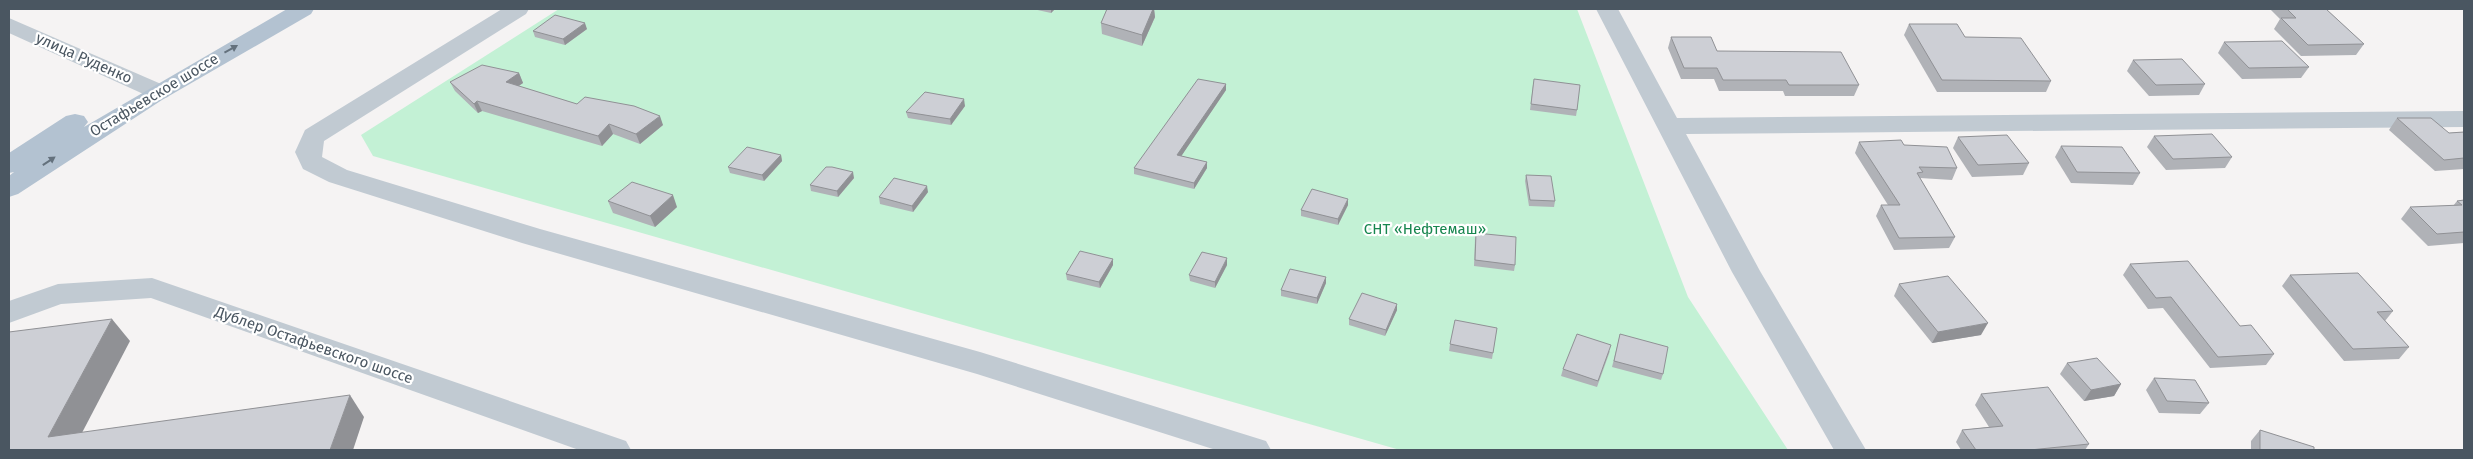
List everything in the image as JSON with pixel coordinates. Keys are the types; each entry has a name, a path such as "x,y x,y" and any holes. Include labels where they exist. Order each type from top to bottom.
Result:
{"main road":[{"name":"Остафьевское шоссе","path":"9,188 63,151 149,87 266,9"},
{"name":"Остафьевское шоссе","path":"9,165 149,87 303,9"}],"street":[{"path":"518,9 314,136 308,146 308,157 315,167 338,176 532,236 980,363 1256,450"},
{"path":"1607,9 1746,272 1850,450"},
{"name":"улица Руденко","path":"9,25 149,87"},
{"path":"1669,126 2464,119"},
{"name":"Дублер Остафьевского шоссе","path":"9,312 58,294 152,288 615,450"}],"green space":[{"name":"СНТ «Нефтемаш»","path":"559,9 1577,9 1688,297 1788,450 1400,450 373,156 361,135"}],"building":[{"path":"1107,9 1153,9 1142,35 1101,23"},
{"path":"2287,9 2326,9 2364,44 2308,45 2281,18 2296,18"},
{"path":"555,15 585,23 563,39 533,31"},
{"path":"1909,24 1957,24 1965,37 2021,38 2051,81 1942,80"},
{"path":"1671,37 1711,37 1717,51 1841,52 1859,85 1789,85 1786,80 1723,80 1717,68 1684,68"},
{"path":"2282,41 2309,67 2249,68 2224,42"},
{"path":"2182,59 2205,84 2156,85 2133,60"},
{"path":"482,65 519,73 506,82 577,104 585,97 634,106 660,116 636,134 609,124 598,136 477,101 474,104 450,82"},
{"path":"1198,79 1226,84 1177,155 1207,162 1194,183 1134,168"},
{"path":"1534,79 1580,85 1577,110 1531,104"},
{"path":"925,92 964,99 950,119 906,112"},
{"path":"2397,118 2431,118 2449,133 2464,132 2464,158 2444,160"},
{"path":"2212,134 2232,157 2173,159 2154,136"},
{"path":"2007,135 2029,163 1978,165 1958,137"},
{"path":"1901,140 1904,145 1947,147 1957,168 1919,167 1923,172 1917,173 1955,237 1899,238 1881,205 1900,205 1859,142"},
{"path":"2061,146 2122,147 2140,173 2077,172"},
{"path":"747,147 781,155 762,175 728,167"},
{"path":"826,167 853,172 837,191 810,185"},
{"path":"1526,175 1551,176 1555,201 1530,200"},
{"path":"894,178 927,186 912,206 879,197"},
{"path":"632,182 673,195 650,216 608,201"},
{"path":"1312,189 1348,199 1338,219 1301,210"},
{"path":"2464,200 2464,232 2437,234 2410,207 2462,205 2457,201"},
{"path":"1476,233 1516,237 1515,265 1475,260"},
{"path":"1080,251 1113,259 1099,282 1066,274"},
{"path":"1202,252 1227,258 1215,282 1189,275"},
{"path":"2188,261 2240,326 2251,325 2274,354 2218,357 2171,297 2156,298 2130,264"},
{"path":"1290,269 1326,277 1317,298 1281,290"},
{"path":"2358,273 2393,311 2377,312 2409,347 2353,349 2290,275"},
{"path":"1948,276 1988,323 1938,332 1899,284"},
{"path":"1362,293 1397,304 1386,330 1349,319"},
{"path":"112,319 48,437 350,395 330,450 9,450 9,332"},
{"path":"1455,320 1497,328 1493,353 1450,344"},
{"path":"1577,334 1611,345 1598,381 1563,369"},
{"path":"1620,334 1668,347 1663,374 1614,361"},
{"path":"2097,358 2121,384 2091,390 2067,363"},
{"path":"2154,378 2195,380 2209,403 2167,401"},
{"path":"2048,387 2089,444 2030,450 1976,450 1962,430 2003,426 1981,394"},
{"path":"2260,430 2314,447 2314,450 2260,450"}]}
